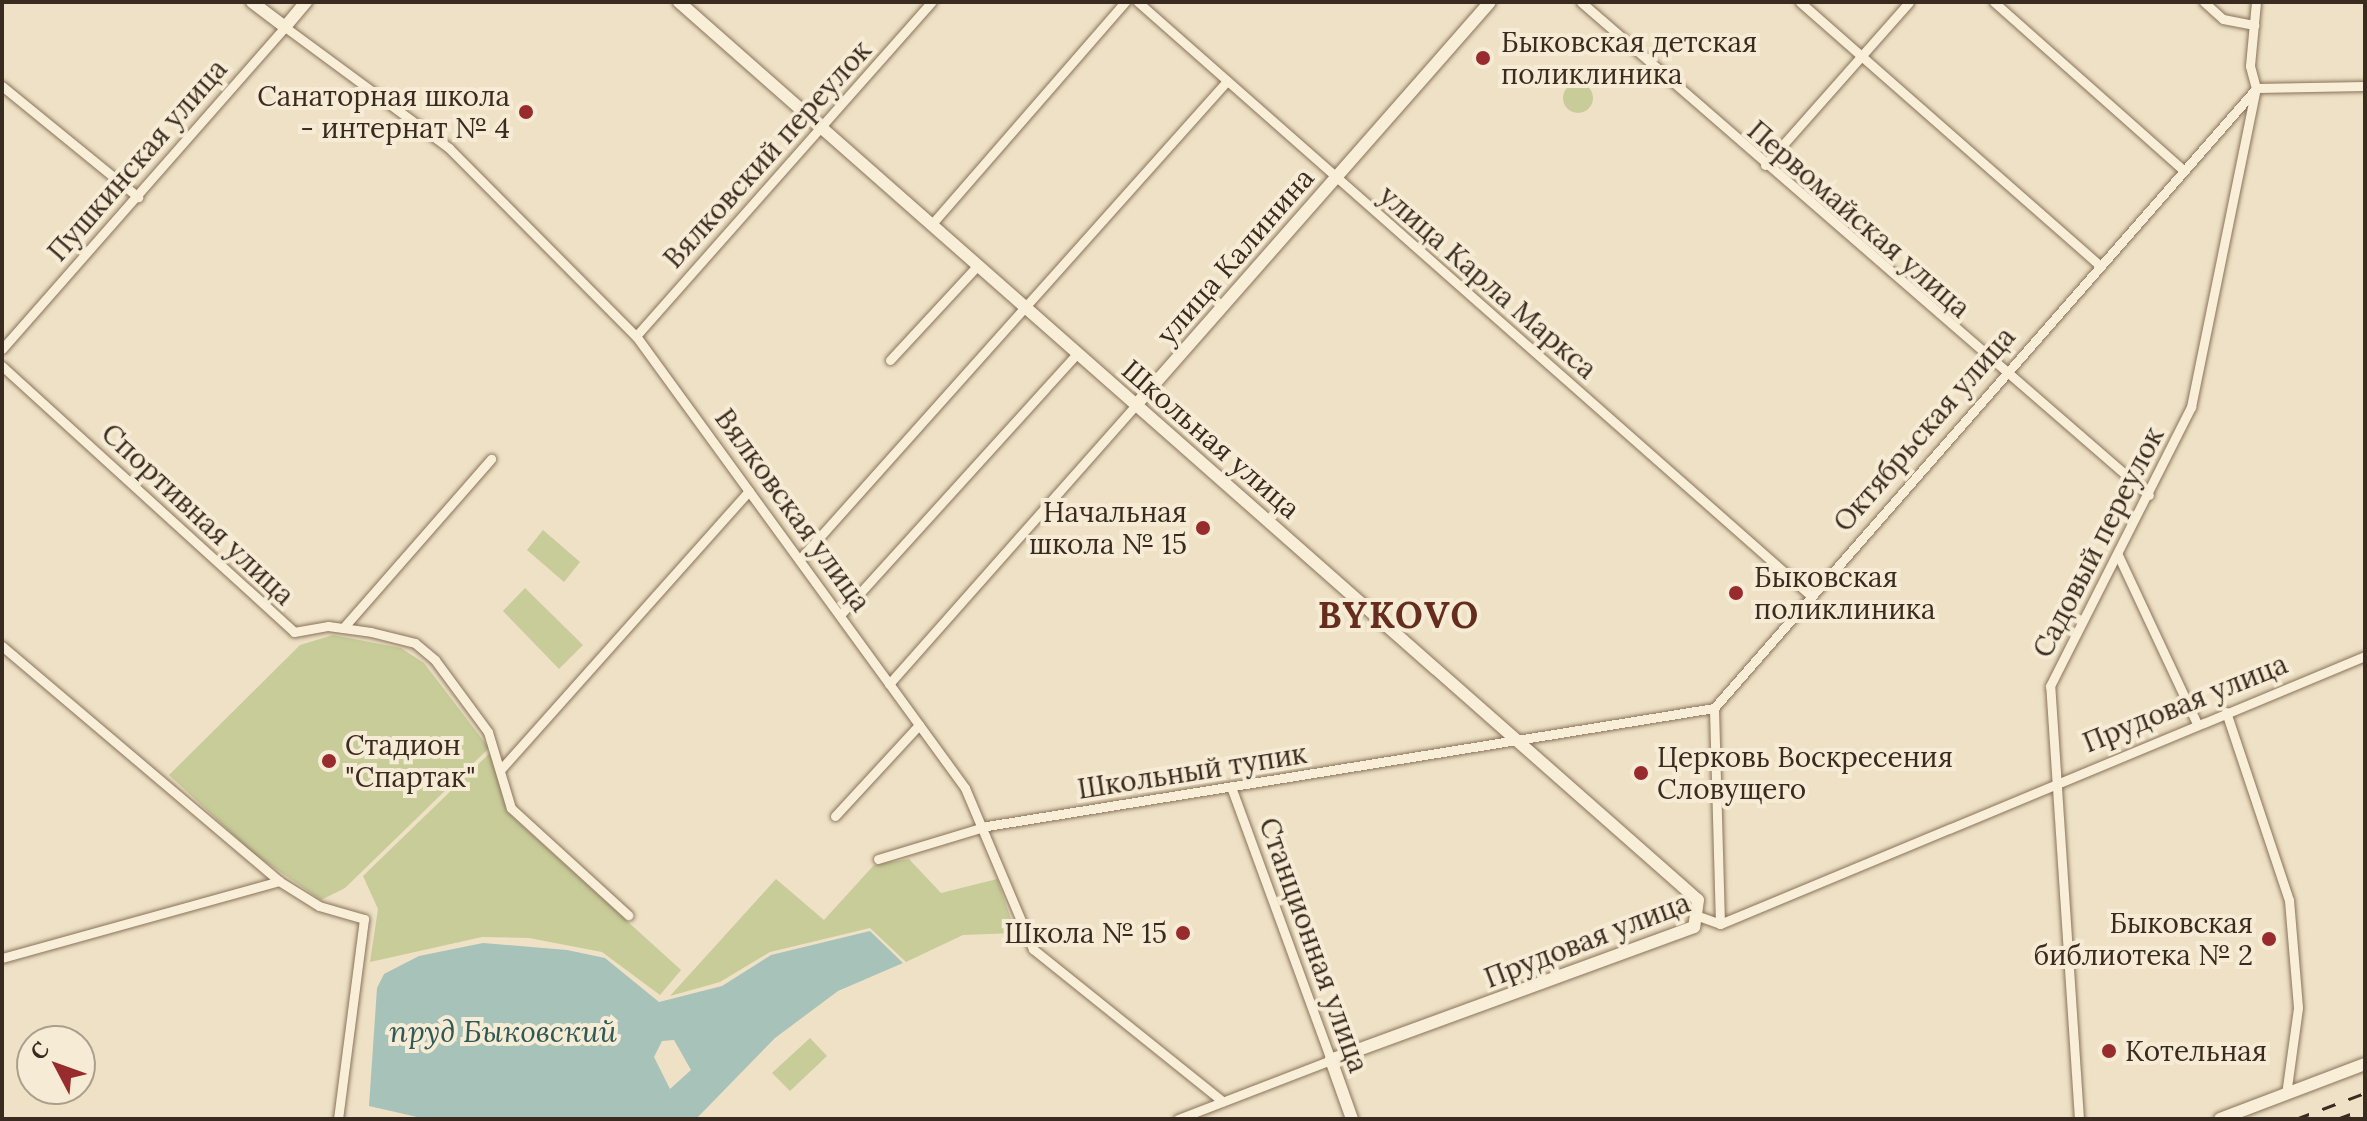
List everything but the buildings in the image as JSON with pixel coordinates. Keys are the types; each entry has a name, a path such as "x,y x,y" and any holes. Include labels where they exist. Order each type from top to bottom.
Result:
{"main road":[{"name":"Вялковская улица","path":"252,2 285,27"},
{"name":"Пушкинская улица","path":"285,27 306,2"},
{"name":"Школьная улица","path":"679,2 1698,900 1701,917"},
{"name":"улица Калинина","path":"1136,405 1490,2"},
{"name":"Прудовая улица","path":"1331,1060 1694,927 1701,917"},
{"name":"Станционная улица","path":"1331,1060 1352,1119"},
{"path":"2220,1119 2365,1064"}],"street":[{"name":"Вялковский переулок","path":"636,336 932,2"},
{"path":"931,225 1125,2"},
{"name":"улица Карла Маркса","path":"1138,2 1809,594"},
{"name":"Первомайская улица","path":"1581,2 2002,375 2149,495"},
{"path":"1800,2 2098,264"},
{"path":"1765,165 1909,2"},
{"path":"1994,2 2182,169"},
{"path":"2204,2 2223,19 2254,25"},
{"path":"2256,2 2250,79 2256,88 2365,86"},
{"name":"Пушкинская улица","path":"2,349 285,27"},
{"name":"Вялковская улица","path":"285,27 449,148 636,336 919,725 987,826 1033,949 1222,1101"},
{"path":"800,559 1227,81"},
{"path":"2,86 138,197"},
{"name":"Октябрьская улица","path":"1714,708 1809,594 2256,88"},
{"name":"Садовый переулок","path":"2079,1119 2050,686 2191,407 2256,88"},
{"path":"890,360 977,266"},
{"path":"840,615 1077,354"},
{"name":"Спортивная улица","path":"2,366 294,632 343,628 415,643 435,660 488,732 502,768 511,808 628,915"},
{"name":"улица Калинина","path":"889,684 1136,405"},
{"path":"343,628 491,459"},
{"path":"502,768 749,491"},
{"path":"2118,555 2197,724"},
{"path":"4,650 279,881 319,906 364,919 338,1119"},
{"name":"Прудовая улица","path":"1701,917 1720,924 2057,781 2365,656"},
{"path":"1714,708 1720,924"},
{"name":"Школьный тупик","path":"878,859 987,826 1517,743 1714,708"},
{"path":"2226,712 2289,900 2298,1008 2286,1094"},
{"path":"835,816 919,725"},
{"name":"Станционная улица","path":"1231,787 1331,1060"},
{"path":"2,958 279,881"},
{"name":"Прудовая улица","path":"1178,1119 1331,1060"}],"green space":[{"path":"1578,83 1584,84 1592,92 1592,104 1584,112 1578,113 1572,112 1564,104 1563,98 1564,92 1572,84"},
{"path":"543,530 580,562 564,582 527,550"},
{"path":"525,588 583,645 559,669 503,611"},
{"name":"Стадион \"Спартак\"","path":"333,635 401,648 424,663 489,748 345,888 321,900 253,853 169,775 300,645"},
{"path":"491,752 507,812 681,970 660,995 602,952 529,938 482,937 370,962 378,909 363,876"},
{"path":"909,859 941,893 997,879 1016,933 963,935 906,962 870,928 770,952 720,982 670,996 776,879 824,920 874,865"},
{"path":"810,1038 827,1056 790,1091 772,1073"}],"water":[{"name":"пруд Быковский","path":"870,931 903,963 838,991 775,1038 696,1119 426,1119 369,1106 377,988 384,974 419,956 483,943 567,950 605,958 659,1002 722,986 771,955","holes":["674,1040 691,1070 670,1089 654,1057 662,1041"]}],"railway":[{"path":"2296,1119 2365,1093"},
{"path":"2337,1119 2365,1109"}],"place":[{"name":"Быковская детская поликлиника","path":"1483,58"},
{"name":"Санаторная школа - интернат № 4","path":"526,112"},
{"name":"Начальная школа № 15","path":"1203,528"},
{"name":"Быковская поликлиника","path":"1736,593"},
{"name":"Стадион \"Спартак\"","path":"329,761"},
{"name":"Церковь Воскресения Словущего","path":"1641,773"},
{"name":"Школа № 15","path":"1183,933"},
{"name":"Быковская библиотека № 2","path":"2269,939"},
{"name":"Котельная","path":"2109,1051"}],"district":[{"name":"BYKOVO","path":"1399,616"}]}
